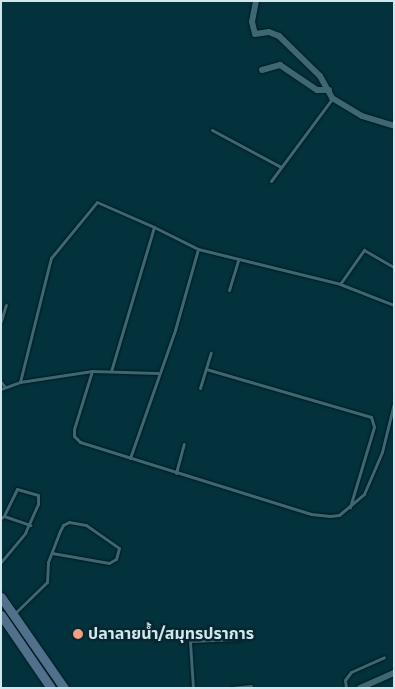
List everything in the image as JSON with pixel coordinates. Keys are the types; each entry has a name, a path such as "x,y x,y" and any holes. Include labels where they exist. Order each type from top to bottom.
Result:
{"main road":[{"path":"1,598 64,688"},
{"path":"1,615 51,688"}],"street":[{"path":"256,1 252,22 256,34 269,32 278,36 320,76 332,98 362,116 394,126"},
{"path":"262,70 280,65 316,90 329,90"},
{"path":"360,688 394,673"}],"lane":[{"path":"271,181 332,98"},
{"path":"212,130 281,167"},
{"path":"20,382 51,258 90,206 96,202 104,203 198,249 340,284 394,305"},
{"path":"112,371 154,227"},
{"path":"130,458 198,249"},
{"path":"340,284 364,250 394,266"},
{"path":"229,290 238,260"},
{"path":"1,321 6,305"},
{"path":"200,388 211,353"},
{"path":"206,369 371,417 374,427 349,508"},
{"path":"1,382 3,388 20,382 92,371 158,373"},
{"path":"92,371 74,436 80,442 311,514 339,515 364,494 382,452 394,403"},
{"path":"176,473 184,444"},
{"path":"1,562 18,545 30,525 39,499 33,493 15,491 3,517 30,525"},
{"path":"13,614 47,582 52,553 60,531 68,522 99,531 119,548 116,559 109,563 52,553"},
{"path":"193,688 190,641 241,638"},
{"path":"346,688 345,680 351,672 384,657"},
{"path":"231,688 250,686"}],"place":[{"name":"ปลาลายน้ำ/สมุทรปราการ","path":"78,634"}]}
